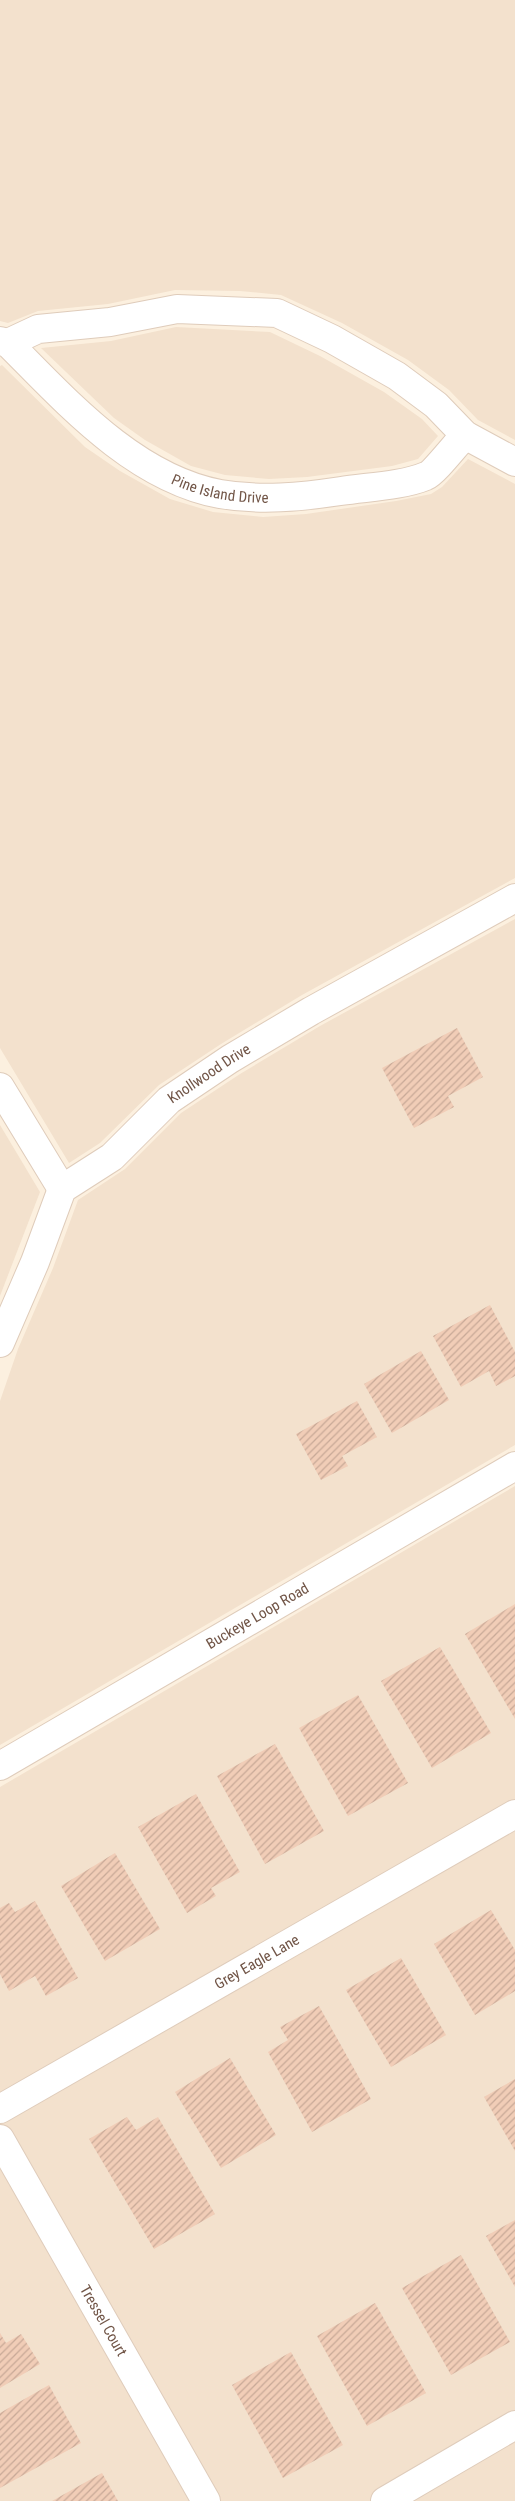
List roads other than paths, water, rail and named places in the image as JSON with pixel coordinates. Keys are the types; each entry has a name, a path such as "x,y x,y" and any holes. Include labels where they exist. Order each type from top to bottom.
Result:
{"street":[{"name":"Pine Island Drive","path":"465,435 428,476 394,484 307,496 266,498 220,494 181,483 132,456 72,408 4,342 38,329 110,322 176,309 277,314 332,340 397,376 436,405 465,435 515,462"},
{"name":"Knollwood Drive","path":"62,1189 112,1157 169,1100 230,1059 311,1011 515,898"},
{"path":"0,1086 62,1189 35,1262 0,1343"},
{"name":"Buckeye Loop Road","path":"0,1766 515,1466"},
{"name":"Grey Eagle Lane","path":"0,2108 515,1814"},
{"name":"Tressel Court","path":"0,2139 206,2501"},
{"path":"385,2501 515,2425"}]}
